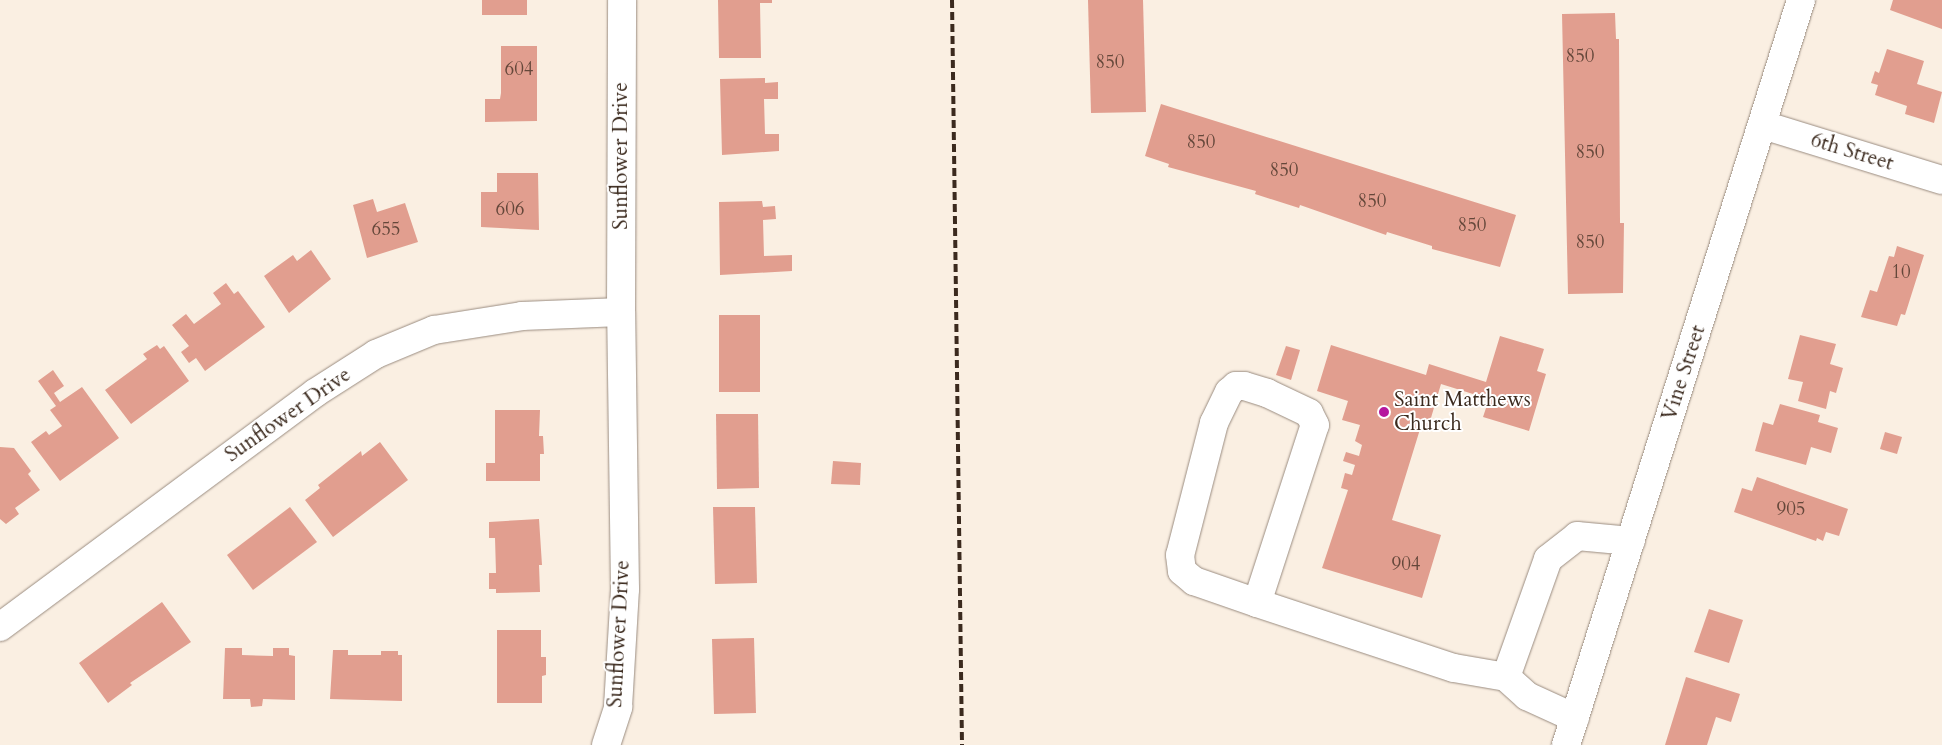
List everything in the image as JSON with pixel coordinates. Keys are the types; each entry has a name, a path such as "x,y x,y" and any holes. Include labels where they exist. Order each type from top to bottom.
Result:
{"street":[{"name":"Sunflower Drive","path":"606,745 618,707 625,589 620,312 622,0"},
{"name":"Vine Street","path":"1566,745 1801,0"},
{"name":"6th Street","path":"1763,125 1942,180"},
{"name":"Sunflower Drive","path":"0,627 315,393 376,354 434,330 522,316 620,312"},
{"path":"1257,603 1315,425 1309,413 1268,393 1236,386 1229,392 1214,423 1180,555 1182,572 1194,582 1257,603 1454,668 1506,677 1527,696 1574,718"},
{"path":"1506,677 1548,558 1577,536 1631,541"}],"building":[{"path":"482,0 527,0 527,15 482,15"},
{"path":"718,0 772,0 772,3 760,3 761,58 719,58"},
{"path":"1088,0 1143,0 1146,112 1091,113"},
{"path":"1893,0 1942,0 1942,29 1890,10"},
{"path":"1615,13 1616,39 1619,39 1620,223 1624,223 1623,293 1568,294 1562,14"},
{"path":"501,46 537,46 537,121 485,122 485,99 500,99"},
{"path":"1887,49 1924,61 1917,84 1942,92 1934,123 1905,114 1907,106 1875,95 1878,85 1871,83 1875,71 1879,73"},
{"path":"765,78 765,83 778,82 778,99 764,99 765,134 779,134 779,151 722,155 720,79"},
{"path":"1161,104 1516,215 1500,267 1432,249 1432,246 1387,232 1386,235 1300,205 1299,208 1255,194 1256,191 1168,167 1169,164 1145,156"},
{"path":"497,173 538,173 539,230 481,227 481,192 497,192"},
{"path":"373,199 377,212 405,203 418,242 367,258 353,205"},
{"path":"762,201 763,207 775,206 776,219 763,220 764,256 792,255 792,271 720,275 719,202"},
{"path":"1897,246 1924,255 1905,315 1901,314 1897,326 1861,317 1870,290 1877,292 1889,256 1894,257"},
{"path":"311,250 331,279 289,313 264,276 293,255 297,261"},
{"path":"226,283 234,294 238,291 265,327 205,371 196,358 189,363 181,352 189,346 172,325 186,314 194,324 221,304 213,293"},
{"path":"719,315 760,315 760,392 719,392"},
{"path":"1800,335 1836,344 1830,364 1843,368 1836,393 1830,391 1826,409 1798,401 1803,382 1788,379"},
{"path":"1500,336 1544,349 1537,371 1546,374 1529,431 1483,417 1489,399 1441,384 1428,428 1421,426 1392,520 1441,535 1422,598 1322,568 1348,490 1341,488 1345,473 1352,475 1355,465 1343,461 1346,452 1359,456 1362,445 1355,441 1360,425 1342,420 1348,401 1317,391 1331,345 1426,375 1429,364 1486,382"},
{"path":"157,345 160,349 164,346 189,381 131,424 105,390 147,359 143,354"},
{"path":"1286,346 1300,350 1291,380 1276,375"},
{"path":"53,370 64,386 54,393 60,402 82,387 119,438 60,481 31,442 46,431 49,435 62,426 50,410 56,406 38,381"},
{"path":"1780,404 1820,415 1818,422 1838,428 1831,453 1811,447 1806,465 1755,451 1763,422 1773,425"},
{"path":"495,410 540,410 539,436 543,436 544,454 540,454 540,481 486,481 486,463 495,463"},
{"path":"716,414 758,414 759,488 717,489"},
{"path":"1885,432 1902,437 1897,454 1880,449"},
{"path":"380,442 408,480 333,537 305,500 320,488 318,485 361,451 362,456"},
{"path":"0,447 14,448 31,471 28,474 40,490 15,508 19,514 6,524 0,519"},
{"path":"833,461 861,463 860,485 831,484"},
{"path":"1757,477 1848,509 1839,536 1826,532 1823,541 1817,538 1816,541 1734,512 1742,488 1752,491"},
{"path":"290,507 317,542 253,590 227,555"},
{"path":"713,507 755,507 757,583 715,584"},
{"path":"539,519 542,565 539,565 540,592 496,593 496,589 489,589 489,573 496,573 495,538 489,538 489,522"},
{"path":"162,602 191,642 130,683 132,685 108,703 79,663"},
{"path":"1709,609 1743,620 1729,663 1694,652"},
{"path":"497,630 541,630 541,657 546,657 546,675 542,676 542,703 497,703"},
{"path":"754,638 756,713 714,714 712,639"},
{"path":"225,648 242,648 242,655 273,656 273,648 289,648 289,655 295,656 295,700 263,699 262,706 251,707 250,699 223,699"},
{"path":"333,650 348,650 348,655 381,655 381,651 398,651 398,655 402,655 402,701 330,699"},
{"path":"1686,677 1740,694 1731,722 1716,717 1707,745 1665,745"}],"railway":[{"path":"952,0 962,745"}],"place":[{"name":"Saint Matthews Church","path":"1384,412"}]}
